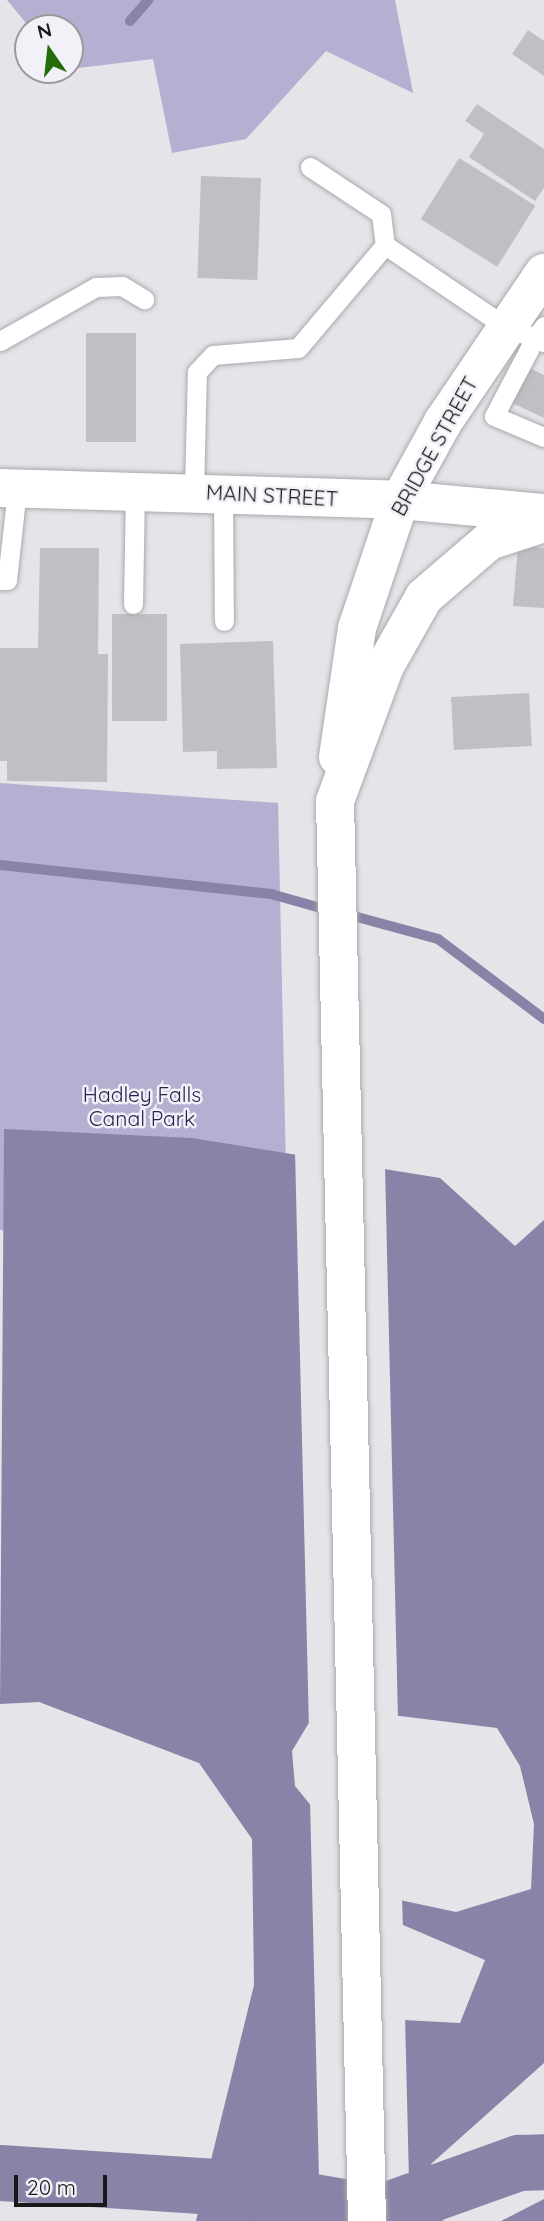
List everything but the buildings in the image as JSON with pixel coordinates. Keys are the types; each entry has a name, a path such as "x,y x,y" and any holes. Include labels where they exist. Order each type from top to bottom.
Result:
{"main road":[{"name":"BRIDGE STREET","path":"335,802 350,658 400,500 532,333 544,273"},
{"name":"MAIN STREET","path":"8,488 209,492 400,500 544,513"},
{"path":"367,2221 335,802 385,666 424,597 481,546 544,523"}],"lane":[{"path":"224,621 197,372 213,355 298,348 385,245 381,214 310,167"},
{"path":"385,245 532,333 494,416 539,429"},
{"path":"0,341 96,287 122,286 144,299"},
{"path":"0,580 7,580 8,488"},
{"path":"133,604 135,491"}],"green space":[{"path":"7,0 395,0 413,93 326,51 246,139 172,153 153,59 84,67 84,14 18,14"},
{"name":"Hadley Falls Canal Park","path":"0,783 278,803 288,1261 0,1230"}],"shaded area":[{"path":"4,1129 192,1138 440,1178 515,1246 544,1220 544,2063 431,2164 430,2217 445,2221 196,2221 254,1985 252,1839 199,1763 39,1702 0,1704","holes":["319,1706 497,1728 520,1766 534,1824 531,1889 456,1912 386,1897 295,1786 292,1751","396,1922 485,1960 460,2023 329,2016 326,1940"]},
{"path":"544,2199 544,2221 501,2221"}],"pier":[{"path":"295,1151 385,1166 398,1719 321,1710 309,1730"},
{"path":"310,1800 388,1894 402,1897 403,1929 330,1943 332,2012 405,2016 410,2221 320,2221"}],"waterway":[{"path":"130,21 148,0"},
{"path":"0,865 271,894 328,910"},
{"path":"346,914 438,939 544,1019"},
{"path":"0,2173 232,2188 379,2213 519,2163 544,2162"}]}
